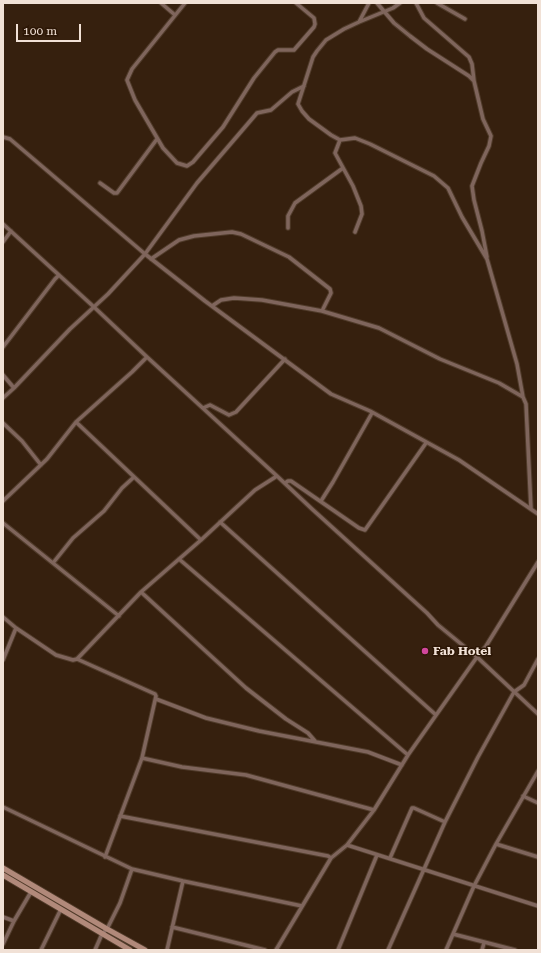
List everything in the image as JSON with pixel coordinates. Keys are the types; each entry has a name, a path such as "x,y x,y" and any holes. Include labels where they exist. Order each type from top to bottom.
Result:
{"street":[{"path":"161,3 175,15"},
{"path":"184,3 132,69 127,80 134,100 163,148 177,163 187,166 193,162 223,127 254,78 275,52 278,50 294,50 314,27 314,18 296,3"},
{"path":"359,22 369,3"},
{"path":"377,3 394,23 421,45 470,76 474,81"},
{"path":"400,3 393,8 344,29 323,43 314,57 298,104 309,119 340,140 355,138 434,176 448,188 462,217 487,260"},
{"path":"416,3 424,18 469,57 472,64 474,81 483,119 491,136 489,146 472,186 487,260 517,364 523,397 526,404 531,509"},
{"path":"437,3 465,19"},
{"path":"3,398 70,329 111,292 145,254 197,183 257,113 271,110 292,92 304,86"},
{"path":"3,137 10,139 151,259 331,394 372,413 459,460 538,514"},
{"path":"100,183 114,193 117,193 157,139"},
{"path":"340,140 335,153 353,186 361,206 362,214 355,232"},
{"path":"288,228 288,216 295,203 343,168"},
{"path":"3,224 427,613 438,625 476,657 538,714"},
{"path":"3,242 11,231"},
{"path":"151,259 179,240 194,236 232,232 242,234 289,257 330,289 331,293 322,312"},
{"path":"3,348 55,279 59,276"},
{"path":"212,306 221,300 234,298 262,300 322,312 379,328 440,359 499,383 523,397"},
{"path":"3,501 41,465 76,422 147,357"},
{"path":"203,408 210,405 229,415 236,412 285,359"},
{"path":"3,375 14,388"},
{"path":"321,501 372,413"},
{"path":"76,422 202,540"},
{"path":"3,423 22,442 41,465"},
{"path":"284,483 288,480 291,481 359,528 365,530 426,443"},
{"path":"77,659 141,592 202,540 255,490 277,476"},
{"path":"52,563 73,538 104,511 122,488 134,477"},
{"path":"220,522 436,715"},
{"path":"3,523 119,616"},
{"path":"179,559 408,755"},
{"path":"276,950 331,858 347,845 374,810 408,755 476,657 486,646 538,562"},
{"path":"141,592 246,688 286,719 308,733 315,742"},
{"path":"3,617 16,628 56,654 73,660 77,659 155,694 156,699 142,758 105,857"},
{"path":"3,660 16,628"},
{"path":"388,950 445,822 478,757 514,692 524,685 538,659"},
{"path":"156,699 206,718 259,731 368,752 402,765"},
{"path":"142,758 182,767 246,775 374,810"},
{"path":"446,950 474,886 496,844 538,771"},
{"path":"523,796 538,803"},
{"path":"3,807 132,869 183,882 302,906"},
{"path":"390,858 412,808 445,822"},
{"path":"120,816 328,856 331,858"},
{"path":"496,844 538,857"},
{"path":"347,845 538,906"},
{"path":"338,950 377,854"},
{"path":"3,868 145,950"},
{"path":"95,950 102,934 107,929 120,903 132,869"},
{"path":"3,875 130,950"},
{"path":"167,950 183,882"},
{"path":"3,944 14,921 31,892"},
{"path":"41,950 61,909"},
{"path":"3,917 14,921"},
{"path":"172,927 265,950"},
{"path":"453,934 515,950"},
{"path":"482,950 484,942"}],"place":[{"name":"Fab Hotel","path":"425,651"}]}
